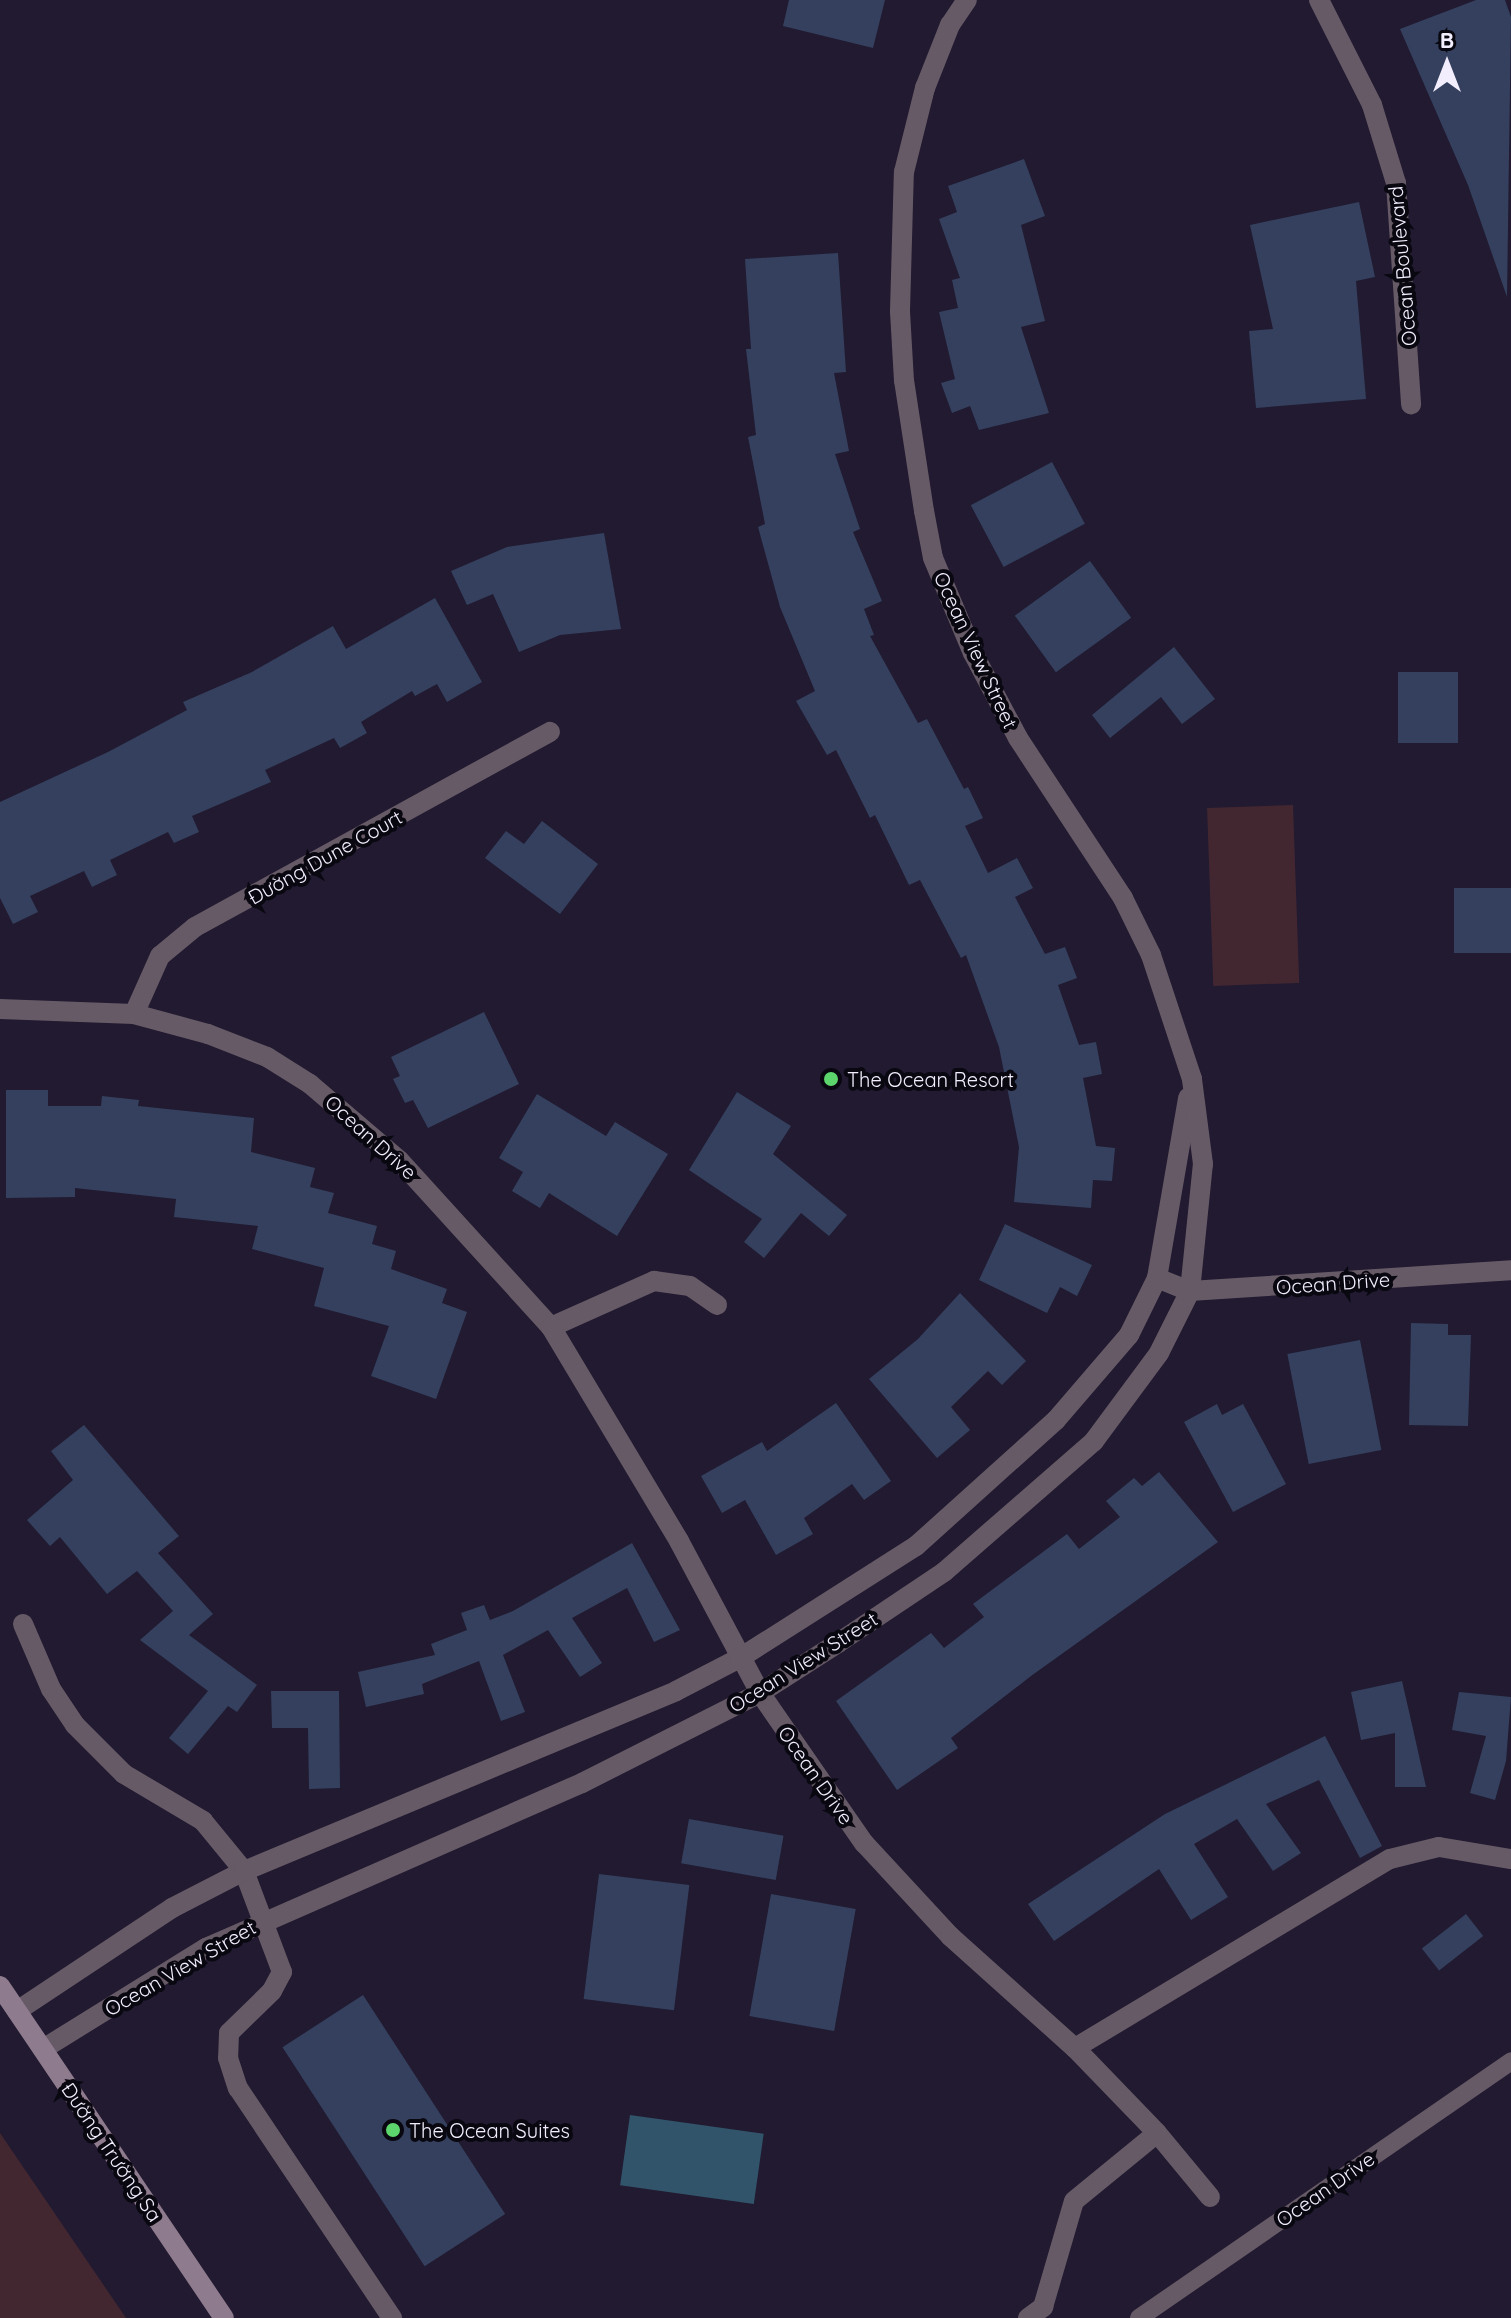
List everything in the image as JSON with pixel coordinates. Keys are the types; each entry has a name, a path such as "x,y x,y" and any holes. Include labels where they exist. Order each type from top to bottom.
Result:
{"main road":[{"name":"Đường Trường Sa","path":"0,1986 224,2318"}],"street":[{"name":"Ocean View Street","path":"43,2049 206,1948 266,1919 582,1783 760,1693 944,1572 1094,1441 1159,1353 1190,1291 1203,1164 1192,1079 1151,955 1123,898 1018,738 973,653 933,558 904,381 899,229 912,126 950,25 967,0"},
{"name":"Ocean Boulevard","path":"1319,0 1372,105 1396,183 1411,404"},
{"name":"Đường Dune Court","path":"134,1014 160,956 195,927 550,732"},
{"name":"Ocean Drive","path":"0,1009 134,1014 267,1057 310,1084 399,1160 551,1327 679,1541 760,1693 864,1843 901,1887 1075,2048 1157,2133 1210,2197"},
{"name":"Ocean View Street","path":"17,2011 172,1908 244,1871 560,1743 740,1658 916,1546 1004,1470 1110,1361 1157,1278 1192,1079"},
{"name":"Ocean Drive","path":"1157,1278 1190,1291 1511,1270"},
{"path":"551,1327 654,1281 690,1286 717,1305"},
{"path":"23,1624 51,1689 75,1725 124,1774 203,1821 244,1871 266,1919 282,1972 272,1991 229,2033 228,2058 238,2088 392,2318"},
{"path":"1075,2048 1390,1859 1439,1847 1511,1859"},
{"path":"1028,2318 1043,2307 1074,2201 1157,2133"}],"lane":[{"name":"Ocean Drive","path":"1139,2318 1511,2061"}],"shaded area":[{"path":"1293,805 1299,983 1213,986 1207,808"},
{"path":"0,2133 126,2318 0,2318"}],"water":[{"path":"630,2115 764,2134 754,2204 620,2185"}],"building":[{"path":"789,0 885,0 873,48 783,26"},
{"path":"1476,0 1505,0 1511,17 1507,297 1468,185 1400,29"},
{"path":"1024,159 1045,216 1021,225 1045,321 1021,327 1049,413 979,430 970,406 952,413 941,383 955,379 939,312 958,308 952,280 960,278 939,219 957,212 948,186"},
{"path":"1359,202 1375,277 1356,281 1366,399 1256,408 1249,331 1273,329 1250,225"},
{"path":"838,253 846,372 834,373 849,451 835,454 860,529 853,532 882,601 864,609 874,635 870,636 918,723 927,719 964,789 968,787 983,818 965,826 988,873 1017,858 1033,888 1015,897 1045,954 1065,947 1077,978 1058,985 1079,1045 1096,1042 1102,1074 1083,1078 1096,1146 1115,1148 1112,1181 1093,1180 1091,1208 1014,1202 1019,1147 999,1047 966,955 961,958 920,880 909,885 875,815 870,818 836,750 827,755 796,701 815,691 780,607 758,527 765,524 748,437 756,435 746,349 751,349 745,259"},
{"path":"1052,462 1085,524 1004,567 971,505"},
{"path":"604,533 621,629 560,635 519,652 493,594 467,605 451,571 507,547"},
{"path":"1090,561 1131,618 1056,672 1015,616"},
{"path":"435,598 482,682 447,702 437,684 415,696 412,691 361,722 367,733 340,748 334,738 265,770 271,782 192,816 199,832 174,843 168,832 110,860 117,875 92,887 84,871 30,896 38,912 13,924 0,898 0,802 108,752 187,710 183,702 252,672 333,626 346,649"},
{"path":"1174,647 1215,699 1182,724 1161,697 1110,738 1092,715"},
{"path":"1398,672 1458,672 1458,743 1398,743"},
{"path":"542,821 598,864 560,914 485,858 506,831 524,844"},
{"path":"1454,888 1511,888 1511,953 1454,953"},
{"path":"484,1012 519,1084 428,1128 413,1100 405,1103 393,1079 400,1076 391,1057"},
{"path":"6,1090 48,1090 48,1106 101,1106 102,1096 139,1100 138,1106 254,1118 251,1152 315,1168 310,1187 334,1193 328,1213 377,1226 372,1244 396,1251 391,1269 447,1289 442,1303 467,1312 436,1399 371,1376 389,1326 314,1306 324,1268 252,1249 258,1226 174,1217 176,1199 75,1188 75,1197 6,1198"},
{"path":"737,1092 791,1126 773,1154 847,1215 829,1236 801,1213 764,1258 744,1242 762,1219 689,1170"},
{"path":"537,1094 606,1136 615,1122 668,1154 617,1236 549,1193 540,1208 512,1191 523,1172 499,1158"},
{"path":"1005,1224 1092,1265 1077,1296 1060,1287 1047,1313 979,1280"},
{"path":"960,1293 1026,1361 1002,1385 988,1371 951,1407 970,1430 937,1458 869,1379 918,1339"},
{"path":"1411,1323 1448,1324 1448,1335 1471,1335 1468,1426 1409,1425"},
{"path":"1360,1340 1381,1450 1309,1464 1287,1354"},
{"path":"836,1403 891,1481 864,1500 852,1484 804,1518 813,1534 776,1555 745,1500 722,1513 701,1476 762,1442 767,1451"},
{"path":"1217,1404 1222,1415 1243,1404 1286,1484 1233,1512 1184,1422"},
{"path":"84,1425 179,1536 158,1553 213,1614 189,1635 257,1685 237,1712 228,1706 188,1754 169,1738 208,1691 140,1640 173,1611 137,1571 107,1594 60,1537 50,1546 27,1520 73,1480 51,1451"},
{"path":"1159,1472 1218,1542 1031,1676 951,1738 958,1748 897,1790 836,1701 931,1633 944,1648 984,1617 973,1604 1067,1534 1079,1549 1120,1517 1106,1501 1134,1478 1142,1486"},
{"path":"632,1543 680,1630 654,1642 627,1588 572,1618 602,1663 580,1677 548,1630 503,1655 525,1712 501,1721 479,1661 422,1684 424,1694 366,1707 358,1672 435,1655 431,1644 467,1630 461,1613 484,1605 490,1620 513,1611"},
{"path":"1402,1681 1426,1787 1395,1787 1395,1733 1361,1740 1351,1692"},
{"path":"271,1691 339,1691 340,1788 309,1789 308,1728 272,1728"},
{"path":"1459,1692 1511,1697 1506,1761 1495,1800 1470,1793 1486,1736 1452,1730"},
{"path":"1325,1736 1382,1846 1360,1858 1319,1780 1266,1804 1301,1853 1273,1871 1237,1819 1194,1844 1228,1897 1191,1920 1159,1869 1054,1941 1028,1904 1165,1814"},
{"path":"689,1819 784,1836 776,1880 681,1863"},
{"path":"599,1874 689,1885 674,2010 584,1999"},
{"path":"771,1894 856,1909 834,2031 749,2016"},
{"path":"1466,1914 1483,1936 1439,1971 1422,1948"},
{"name":"The Ocean Suites","path":"363,1995 505,2214 425,2266 282,2047"}],"place":[{"name":"The Ocean Resort","path":"831,1079"},
{"name":"The Ocean Suites","path":"393,2130"}]}
